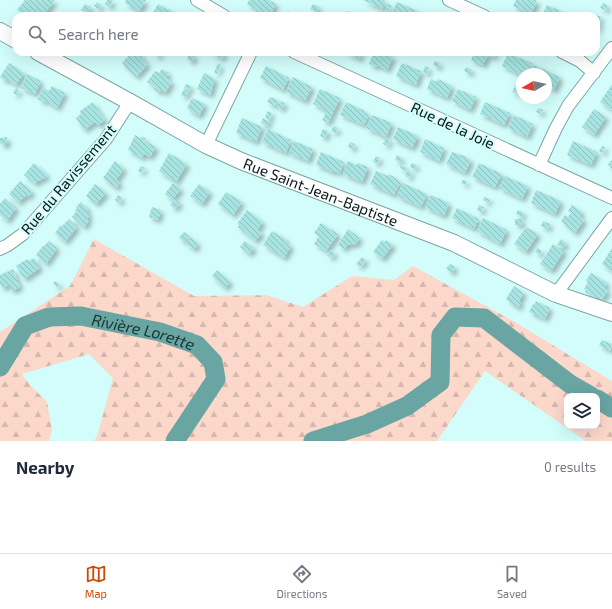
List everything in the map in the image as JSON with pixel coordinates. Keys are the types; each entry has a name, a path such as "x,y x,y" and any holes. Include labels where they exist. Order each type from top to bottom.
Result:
{"street":[{"path":"197,0 217,12"},
{"path":"449,0 475,12"},
{"path":"0,31 12,38"},
{"path":"539,165 568,106 612,48"},
{"name":"Rue Saint-Jean-Baptiste","path":"45,56 206,145 242,161 454,243 556,294 612,313"},
{"path":"206,145 249,56"},
{"name":"Rue de la Joie","path":"303,56 612,198"},
{"path":"570,56 580,61 594,73"},
{"name":"Rue du Ravissement","path":"0,249 23,234 106,138 130,102"},
{"path":"556,294 612,218"}],"green space":[{"path":"94,239 194,296 266,295 303,307 352,276 394,280 413,266 513,321 612,381 612,441 586,441 569,429 600,429 600,393 564,393 564,426 485,371 437,441 94,441 97,436 113,378 89,354 22,374 30,385 47,402 52,430 49,441 0,441 0,332 70,286"}],"building":[{"path":"25,0 55,0 46,12 20,12 17,10"},
{"path":"107,0 113,0 110,7 105,4"},
{"path":"126,0 146,0 139,11 125,3"},
{"path":"249,0 269,0 276,4 272,12 259,12 255,11 256,9 247,4"},
{"path":"363,0 385,0 384,1 386,2 382,9"},
{"path":"516,0 537,1 532,12 526,12 513,6"},
{"path":"97,2 101,5 99,9 94,6"},
{"path":"397,2 420,12 392,12"},
{"path":"603,3 608,6 606,10 600,8"},
{"path":"85,4 91,7 88,12 81,10"},
{"path":"158,4 172,11 172,12 153,12"},
{"path":"313,4 319,7 317,12 310,9"},
{"path":"387,4 392,6 389,11 385,9"},
{"path":"547,5 563,12 544,12"},
{"path":"128,56 142,56 144,58 142,59 148,64 136,77 122,63"},
{"path":"188,56 195,56 192,62 187,59"},
{"path":"353,56 360,56 359,59"},
{"path":"372,56 393,57 387,70 377,65 376,67 369,64"},
{"path":"472,56 488,56 483,65 471,60"},
{"path":"507,56 515,56 532,63 530,68 516,68 516,73 502,66"},
{"path":"435,61 440,63 438,68 433,65"},
{"path":"9,63 24,73 16,85 6,79 5,81 0,77"},
{"path":"218,63 221,65 217,74 214,73"},
{"path":"402,63 421,71 416,85 396,76"},
{"path":"534,65 540,68 532,68"},
{"path":"266,66 289,78 283,90 260,78"},
{"path":"425,66 429,68 427,74 423,72"},
{"path":"466,67 472,70 470,74 464,71"},
{"path":"162,69 169,73 166,78 172,82 165,93 160,90 158,92 154,89 155,87 147,82 155,71 159,73"},
{"path":"204,73 215,79 210,95 197,89"},
{"path":"552,73 560,77 554,90 552,89"},
{"path":"27,74 41,81 35,94 21,88"},
{"path":"293,77 312,87 305,101 286,92"},
{"path":"431,79 437,82 438,79 452,86 447,98 427,89"},
{"path":"186,84 191,86 189,91 184,88"},
{"path":"612,84 612,110 600,102"},
{"path":"52,86 65,93 57,108 44,100 43,102 38,99 44,88 49,91"},
{"path":"515,86 516,86 516,94 512,92"},
{"path":"16,88 19,91 17,95 13,93"},
{"path":"184,89 188,91 185,97 181,95"},
{"path":"320,89 340,98 328,123 322,120 327,111 313,104"},
{"path":"458,89 476,97 470,110 452,101"},
{"path":"270,97 278,100 275,106 267,102"},
{"path":"192,98 205,104 199,116 187,108"},
{"path":"279,101 285,103 282,109 277,107"},
{"path":"93,102 105,120 98,125 95,122 84,130 76,118 81,114 80,111"},
{"path":"346,102 365,111 364,112 369,115 364,125 340,115"},
{"path":"485,102 510,113 504,125 480,114"},
{"path":"538,108 543,110 541,114 536,112"},
{"path":"594,109 606,117 594,135 582,127"},
{"path":"268,111 272,113 269,120 265,117"},
{"path":"372,115 392,123 386,137 366,128"},
{"path":"514,115 533,124 527,137 508,128"},
{"path":"242,118 262,127 256,142 236,133"},
{"path":"263,118 269,121 267,126 261,123"},
{"path":"334,126 338,128 336,133 331,131"},
{"path":"398,127 418,136 412,148 393,139"},
{"path":"268,129 291,140 286,153 262,142"},
{"path":"323,129 328,131 325,138 320,136"},
{"path":"135,135 140,138 145,138 145,141 156,147 150,157 144,154 142,158 128,150"},
{"path":"7,137 7,145 2,145 0,143 0,138"},
{"path":"386,138 390,140 387,146 383,144"},
{"path":"425,139 444,148 439,161 420,152"},
{"path":"294,141 313,149 308,161 289,153"},
{"path":"573,141 597,152 591,165 567,155"},
{"path":"350,142 355,144 353,149 348,147"},
{"path":"602,146 605,147 603,153 599,151"},
{"path":"321,152 344,162 340,173 333,172 316,165"},
{"path":"452,152 467,157 466,158 471,160 465,173 446,164"},
{"path":"169,153 187,164 176,182 159,171"},
{"path":"397,155 402,158 400,162 395,160"},
{"path":"376,156 380,158 377,164 373,162"},
{"path":"612,160 612,169 608,164"},
{"path":"115,161 124,169 116,180 120,183 116,188 103,178"},
{"path":"348,161 357,165 358,163 368,167 362,182 343,174"},
{"path":"34,163 47,175 44,179 42,178 35,184 24,175"},
{"path":"412,163 417,165 415,169 410,167"},
{"path":"479,163 502,174 495,187 472,177"},
{"path":"401,165 407,168 406,171 400,168"},
{"path":"141,166 145,168 141,173 138,171"},
{"path":"376,171 388,176 389,174 401,182 394,195 370,184"},
{"path":"408,171 412,172 409,178 405,176"},
{"path":"505,176 528,186 522,199 499,188"},
{"path":"463,180 467,181 465,185 461,183"},
{"path":"20,181 32,192 28,197 26,195 23,199 22,198 19,203 9,194"},
{"path":"173,183 181,189 172,200 165,194"},
{"path":"403,183 427,194 421,207 397,196"},
{"path":"95,184 106,193 96,204 86,196"},
{"path":"199,184 210,192 202,204 190,196"},
{"path":"536,190 561,201 555,214 531,203"},
{"path":"226,192 242,202 233,215 218,204"},
{"path":"118,195 122,198 119,203 115,200"},
{"path":"431,195 449,203 444,216 425,207"},
{"path":"484,197 490,199 488,203 483,200"},
{"path":"5,198 16,208 7,221 0,215 0,204"},
{"path":"175,199 180,203 175,209 170,205"},
{"path":"81,202 88,209 86,212 90,215 87,219 89,221 84,227 72,217 76,212 76,207"},
{"path":"479,205 484,207 481,212 477,210"},
{"path":"572,205 582,212 579,216 584,220 575,233 561,221 565,215 568,217 571,213 568,211"},
{"path":"152,207 161,210 158,220 149,217"},
{"path":"457,208 479,219 474,229 452,218"},
{"path":"247,210 263,222 257,230 262,233 255,241 238,227 239,225 237,224"},
{"path":"518,210 524,213 522,217 516,214"},
{"path":"483,218 507,230 500,244 477,231"},
{"path":"69,219 77,227 65,242 55,233 61,225 62,226"},
{"path":"515,219 522,219 522,225 515,225"},
{"path":"543,221 550,224 548,229 541,226"},
{"path":"321,223 338,234 326,251 314,244 319,236 314,233"},
{"path":"526,227 538,234 526,252 514,244"},
{"path":"348,229 360,238 356,244 347,245 345,249 338,245"},
{"path":"272,231 287,240 285,242 291,246 284,258 263,245"},
{"path":"184,232 189,236 184,242 179,238"},
{"path":"191,237 198,244 194,249 186,244"},
{"path":"561,239 566,243 562,248 557,245"},
{"path":"382,240 385,242 386,240 393,245 382,259 373,252"},
{"path":"49,241 57,248 46,264 36,255"},
{"path":"245,241 254,248 249,254 240,247"},
{"path":"553,244 564,251 551,271 540,264"},
{"path":"538,248 542,251 539,255 535,252"},
{"path":"612,248 612,271 602,264"},
{"path":"331,250 335,253 331,258 327,255"},
{"path":"362,257 366,260 360,267 356,264"},
{"path":"34,258 40,268 24,279 16,266 27,259 29,261"},
{"path":"450,264 455,267 452,273 446,269"},
{"path":"13,269 20,287 11,291 9,285 2,288 0,284 0,275"},
{"path":"217,270 230,282 225,288 212,276"},
{"path":"591,273 607,283 604,288 608,291 602,299 596,296 595,298 585,292 586,290 584,289 588,282 586,280"},
{"path":"56,281 60,285 57,287 53,283"},
{"path":"514,286 524,293 519,301 521,303 518,308 506,299"},
{"path":"536,301 550,308 545,319 529,312"},
{"path":"602,340 612,344 610,351 599,345"}],"waterway":[{"name":"Rivière Lorette","path":"0,367 25,326 49,317 81,316 160,332 197,345 213,362 216,379 175,441"},
{"name":"Rivière Lorette","path":"313,441 367,424 407,406 440,382 441,335 455,317 484,318 570,384 586,393"},
{"name":"Rivière Lorette","path":"600,401 612,408"}]}
